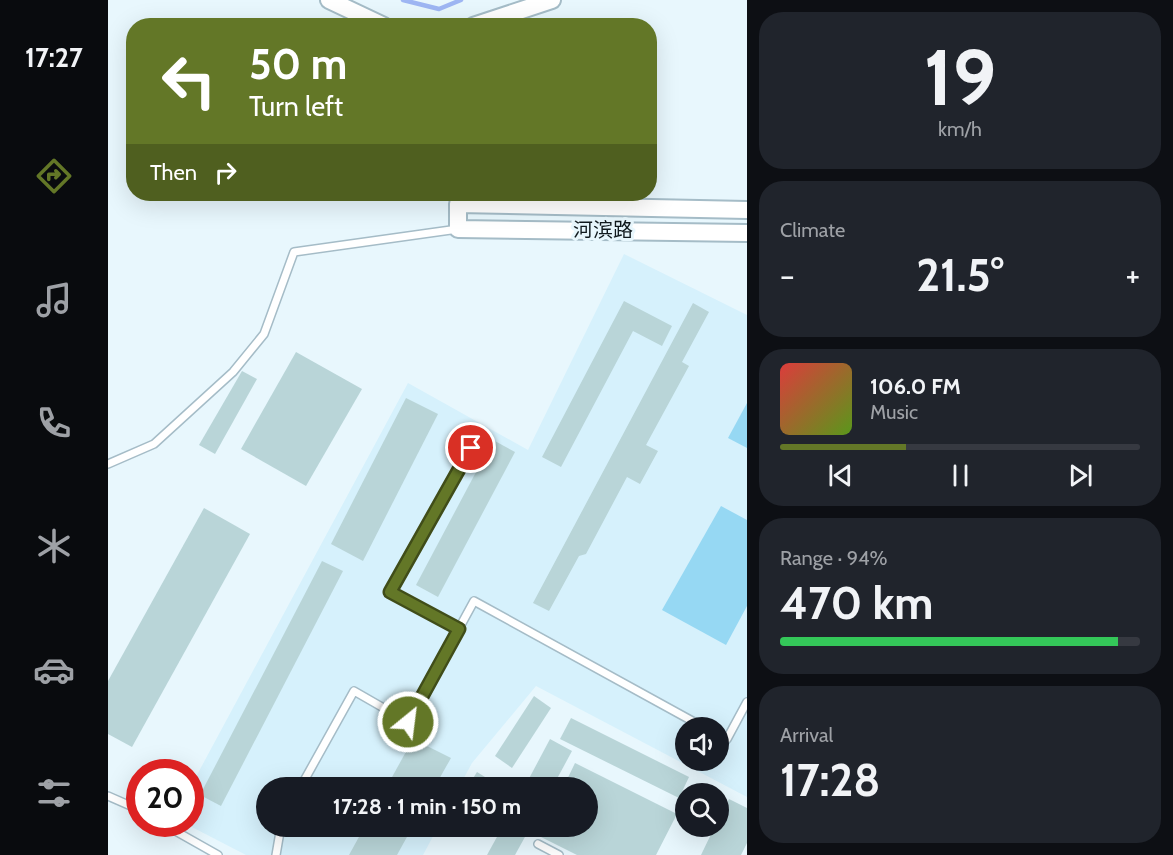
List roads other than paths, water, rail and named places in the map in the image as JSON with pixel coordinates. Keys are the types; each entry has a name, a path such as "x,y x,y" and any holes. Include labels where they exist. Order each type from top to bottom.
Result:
{"street":[{"path":"329,0 367,18"},
{"path":"497,18 552,0"},
{"name":"河滨路","path":"747,210 458,204 458,229 747,233"}],"lane":[{"path":"108,464 154,444 233,372 264,334 294,252 458,229"},
{"path":"459,629 390,592 471,448"},
{"path":"306,777 354,691 408,722 474,602 685,717"},
{"path":"729,735 747,702"},
{"path":"108,796 126,804"},
{"path":"186,837 218,855"},
{"path":"276,855 279,837"},
{"path":"538,844 559,855"}],"waterway":[{"path":"403,0 439,9 461,0"}]}
